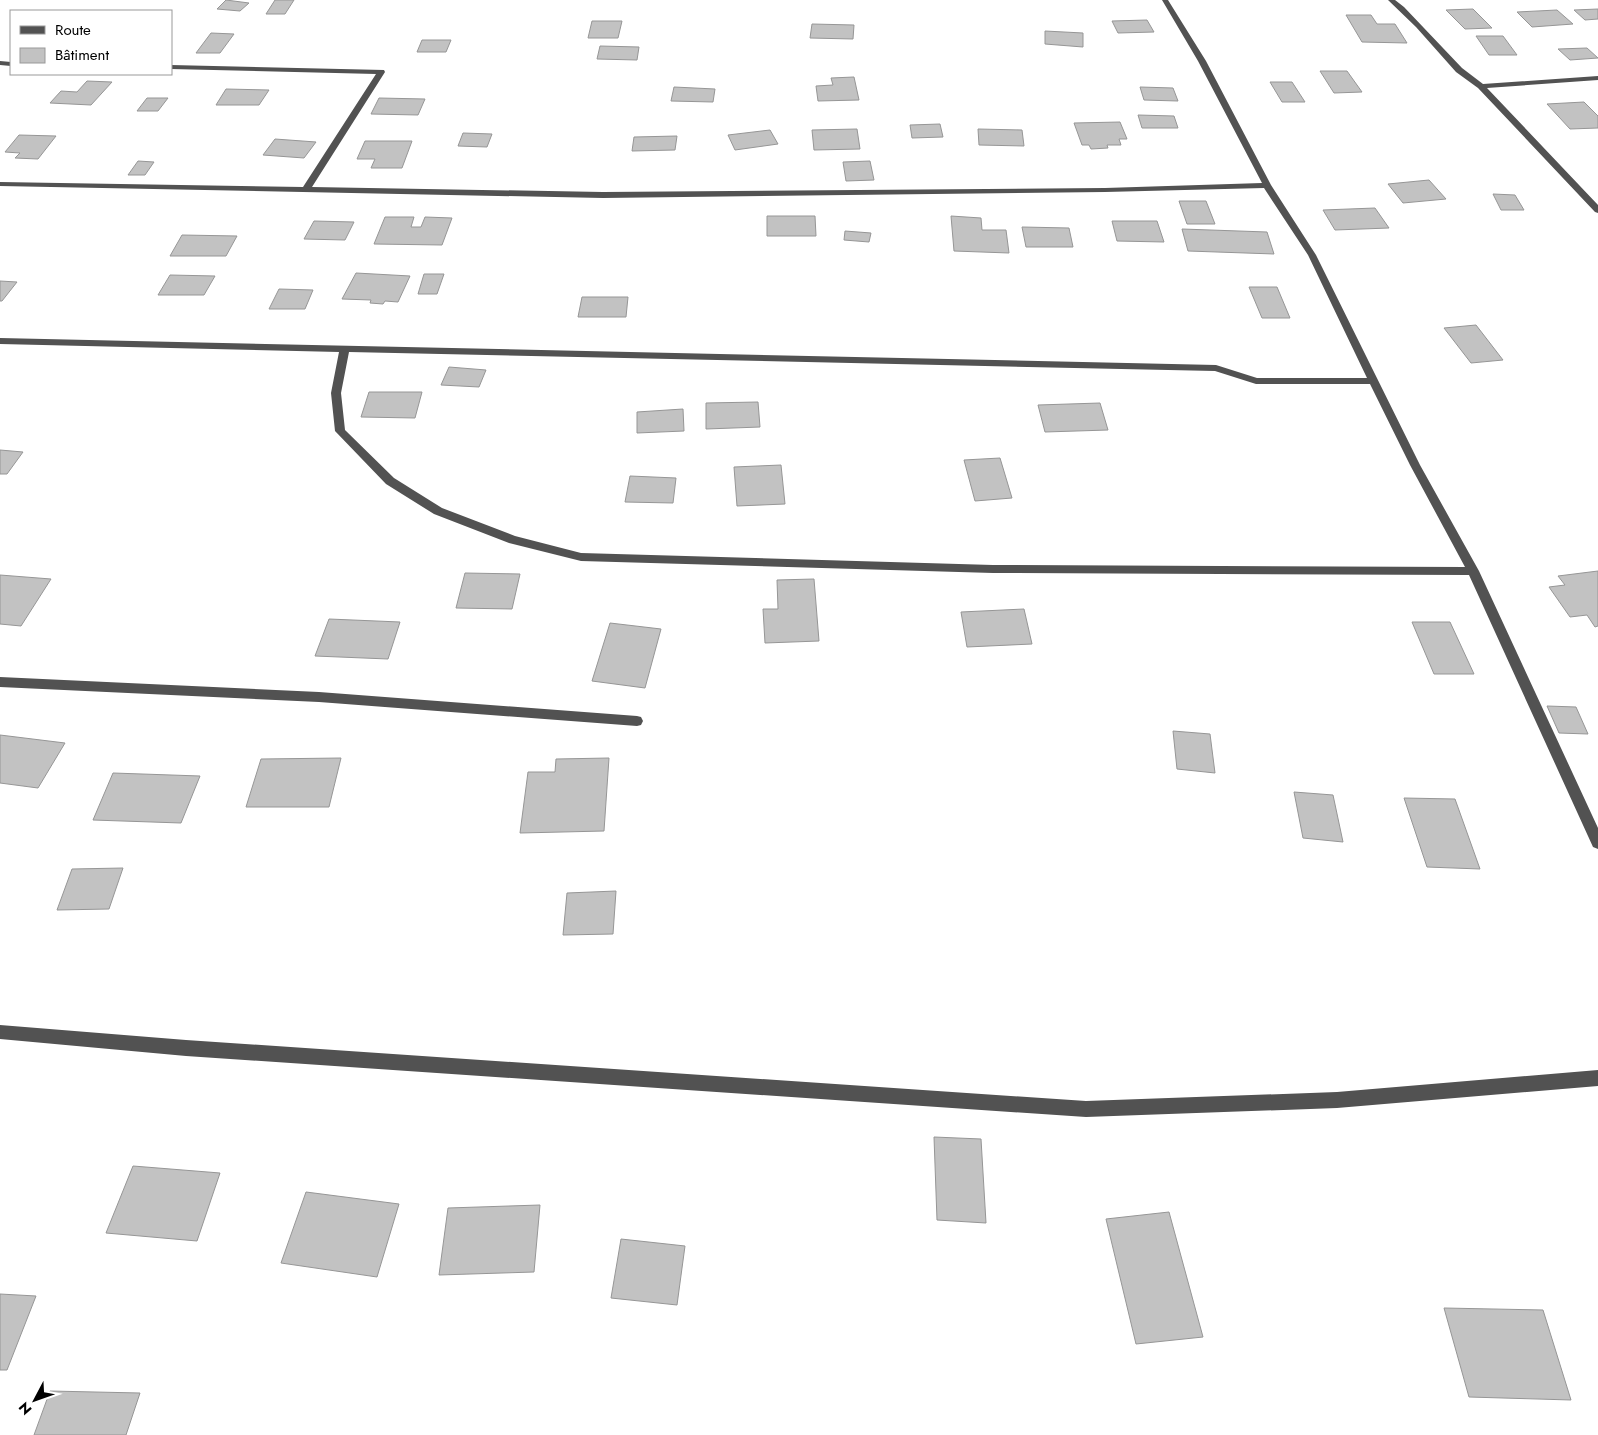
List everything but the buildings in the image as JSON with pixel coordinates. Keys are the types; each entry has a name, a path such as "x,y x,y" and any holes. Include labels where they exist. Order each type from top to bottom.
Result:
{"street":[{"path":"1165,0 1202,61 1268,185 1312,255 1415,465 1473,571 1598,843"},
{"path":"1391,0 1430,36 1460,70 1481,86 1598,210"},
{"path":"172,66 381,72 305,191"},
{"path":"1481,86 1598,78"},
{"path":"0,184 603,195 1105,190 1268,185"},
{"path":"0,341 1216,368 1256,381 1374,381"},
{"path":"344,348 336,393 340,431 390,481 438,511 513,540 581,557 993,569 1473,571"},
{"path":"0,682 319,697 637,721"},
{"path":"0,1032 206,1050 1086,1109 1337,1100 1598,1078"}]}
